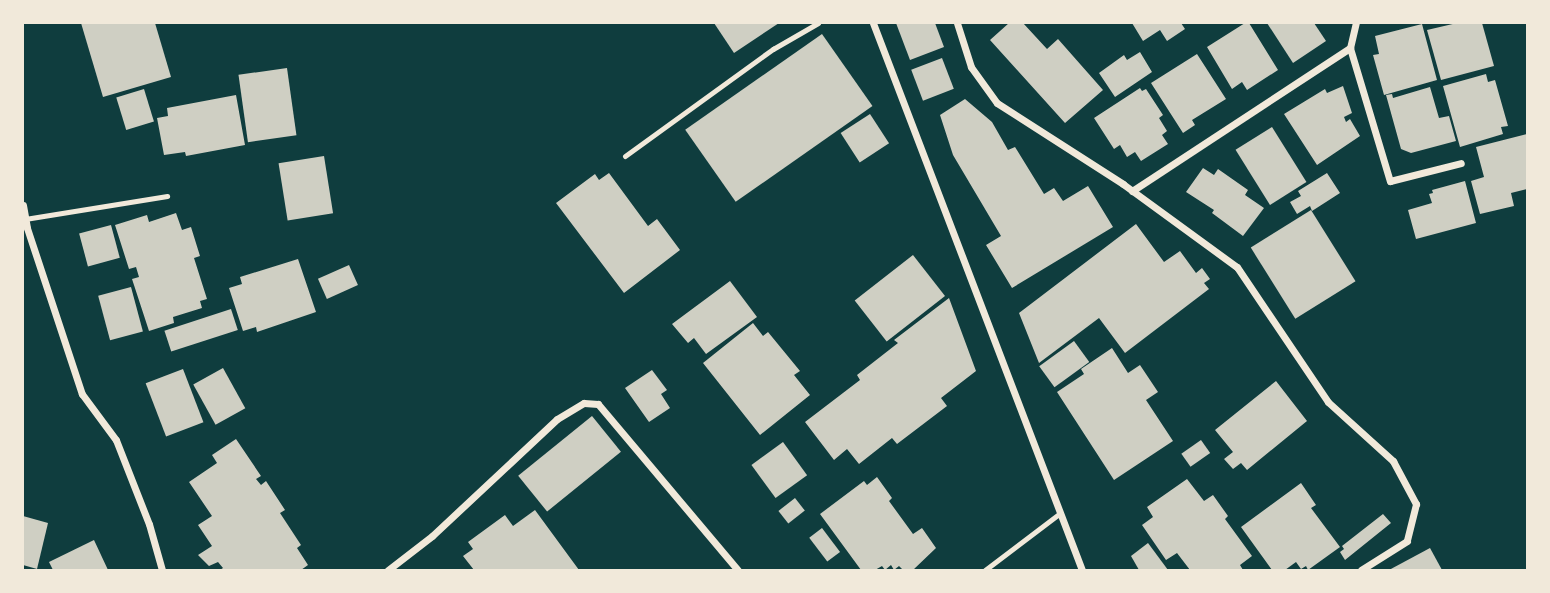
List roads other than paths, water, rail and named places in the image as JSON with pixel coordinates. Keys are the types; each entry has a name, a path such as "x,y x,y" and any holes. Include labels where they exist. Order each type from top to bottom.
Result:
{"street":[{"path":"873,23 1082,570"},
{"path":"957,23 971,67 997,103 1132,191 1237,267 1328,402 1393,461 1416,504 1408,541 1361,570"},
{"path":"1356,23 1350,48 1390,181 1461,163"},
{"path":"1132,191 1350,48"},
{"path":"23,205 25,219 82,394 116,440 149,523 162,570"},
{"path":"388,570 432,536 557,419 583,403 598,404 738,570"}],"lane":[{"path":"625,156 773,49 818,23"},
{"path":"25,219 167,196"},
{"path":"985,570 1060,513"}]}
